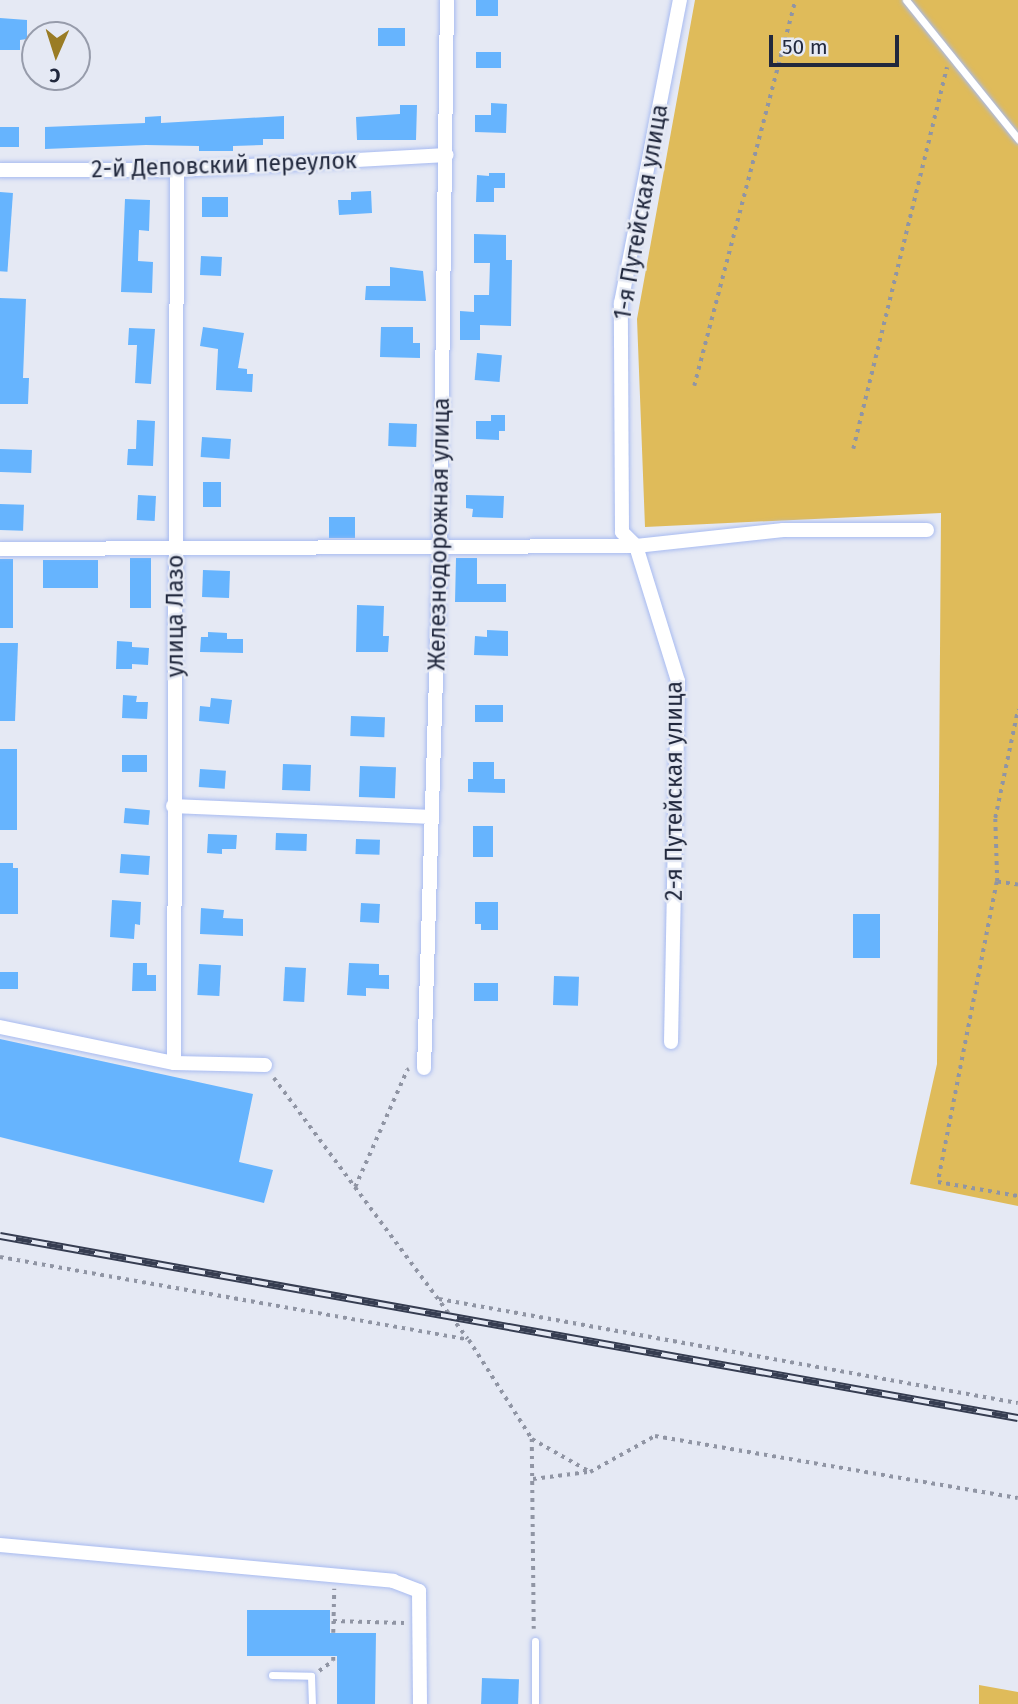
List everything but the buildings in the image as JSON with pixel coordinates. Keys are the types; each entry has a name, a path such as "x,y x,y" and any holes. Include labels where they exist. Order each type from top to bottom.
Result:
{"street":[{"name":"Железнодорожная улица","path":"424,1068 440,547 447,0"},
{"name":"1-я Путейская улица","path":"636,546 622,532 621,303 680,0"},
{"name":"2-й Деповский переулок","path":"0,170 177,170 447,155"},
{"name":"улица Лазо","path":"174,1063 177,170"},
{"path":"0,550 636,546 783,530 927,530"},
{"name":"2-я Путейская улица","path":"636,546 678,681 671,1042"},
{"path":"173,806 432,817"},
{"path":"0,1027 174,1063 265,1065"},
{"path":"0,1545 393,1581 419,1591 420,1704"}],"lane":[{"path":"906,0 1018,139"},
{"path":"535,1641 535,1704"},
{"path":"272,1675 312,1676 312,1704"}],"path":[{"path":"694,386 795,0"},
{"path":"853,449 950,54"},
{"path":"1018,709 995,818 997,882 938,1182 1018,1196"},
{"path":"997,882 1018,885"},
{"path":"265,1065 469,1340 532,1438 590,1472"},
{"path":"355,1187 407,1070 424,1068"},
{"path":"0,1257 469,1340"},
{"path":"439,1299 1018,1403"},
{"path":"533,1479 590,1472 655,1436 1018,1497"},
{"path":"532,1438 535,1641"},
{"path":"333,1633 334,1576"},
{"path":"333,1622 420,1624"},
{"path":"312,1676 332,1661 333,1656"}],"shaded area":[{"path":"695,0 1018,0 1018,1206 910,1184 937,1064 941,513 645,527 637,319"},
{"path":"979,1685 1018,1692 1018,1704 979,1704"}],"railway":[{"path":"0,1236 1018,1418"}]}
